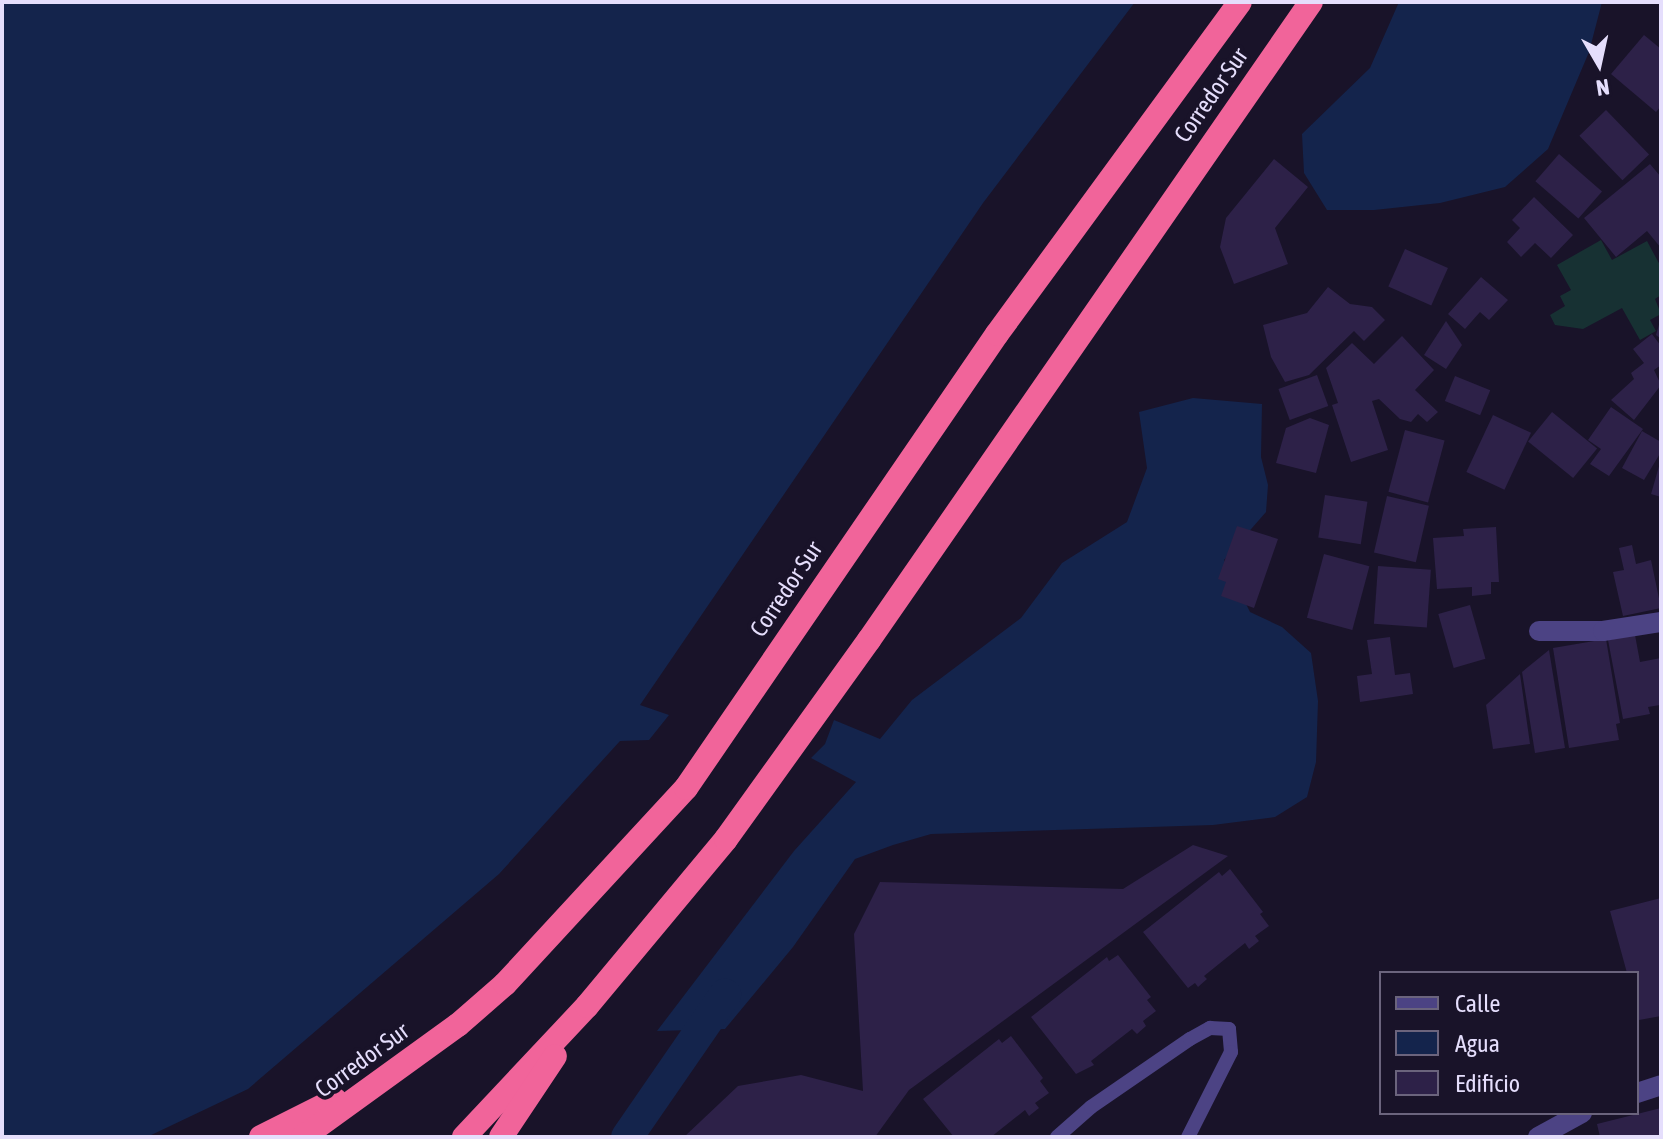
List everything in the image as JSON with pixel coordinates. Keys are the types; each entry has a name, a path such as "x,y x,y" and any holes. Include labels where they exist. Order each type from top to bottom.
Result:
{"highway":[{"name":"Corredor Sur","path":"303,1137 408,1062 505,984 686,788 997,334 1240,2"},
{"name":"Corredor Sur","path":"464,1137 587,1006 726,839 799,740 1311,2"},
{"path":"501,1137 587,1006"},
{"path":"261,1137 408,1062"}],"street":[{"path":"1539,631 1603,631 1661,622"},
{"path":"1639,1092 1661,1085"},
{"path":"1538,1137 1578,1115"}],"lane":[{"path":"1057,1137 1091,1107 1190,1039 1210,1028 1229,1029 1231,1052 1188,1137"}],"green space":[{"path":"1601,240 1612,260 1647,241 1661,267 1661,295 1655,299 1661,314 1650,320 1656,331 1640,340 1622,308 1583,329 1555,325 1550,315 1565,306 1560,296 1571,290 1557,265"}],"water":[{"path":"2,2 1135,2 983,203 640,705 669,715 649,740 620,741 499,874 248,1089 147,1137 2,1137"},
{"path":"1399,2 1602,2 1589,52 1548,149 1505,187 1440,203 1374,210 1327,210 1304,173 1302,134 1370,68"},
{"path":"1193,398 1262,404 1261,457 1268,485 1266,512 1224,560 1250,612 1282,627 1311,653 1318,701 1316,762 1307,797 1275,817 1213,825 931,834 893,845 855,859 793,947 725,1029 657,1031 794,851 856,782 811,758 825,744 834,720 880,739 912,700 1021,618 1062,563 1127,522 1147,468 1139,412"}],"building":[{"path":"1644,35 1661,49 1661,106 1656,112 1611,74"},
{"path":"1606,110 1649,155 1622,180 1579,136"},
{"path":"1559,154 1602,191 1578,219 1535,181"},
{"path":"1274,159 1308,187 1275,228 1288,264 1234,284 1220,247 1226,218"},
{"path":"1650,164 1661,177 1661,248 1647,231 1616,257 1584,218"},
{"path":"1534,197 1573,235 1551,258 1535,243 1521,257 1507,242 1520,228 1512,220"},
{"path":"1405,249 1448,268 1431,306 1388,286"},
{"path":"1481,277 1508,300 1489,320 1480,312 1465,329 1448,314"},
{"path":"1328,287 1350,304 1372,307 1385,320 1364,341 1354,331 1309,375 1285,382 1271,357 1263,325 1307,313"},
{"path":"1661,318 1661,339 1656,335"},
{"path":"1446,321 1462,345 1446,369 1424,355"},
{"path":"1652,334 1661,346 1661,365 1654,370 1661,385 1634,420 1611,400 1634,379 1631,373 1644,363 1633,349"},
{"path":"1402,336 1434,370 1415,390 1438,412 1427,422 1418,414 1411,422 1400,419 1379,399 1372,401 1388,450 1351,462 1332,405 1338,403 1326,368 1352,343 1374,364"},
{"path":"1317,375 1328,406 1290,420 1278,389"},
{"path":"1455,376 1490,390 1480,415 1445,401"},
{"path":"1611,407 1643,429 1609,476 1590,464 1601,449 1588,440"},
{"path":"1552,412 1597,449 1573,478 1528,442"},
{"path":"1493,415 1531,433 1504,490 1466,472"},
{"path":"1310,418 1329,425 1316,473 1276,463 1286,428"},
{"path":"1405,430 1445,441 1428,502 1388,492"},
{"path":"1642,431 1661,442 1661,452 1644,480 1622,468"},
{"path":"1661,464 1661,497 1651,494"},
{"path":"1325,495 1367,502 1361,544 1318,537"},
{"path":"1387,496 1429,506 1416,562 1374,553"},
{"path":"1237,526 1278,539 1254,608 1221,596 1226,582 1218,579"},
{"path":"1496,527 1499,582 1491,582 1491,594 1472,596 1472,587 1437,589 1433,538 1464,536 1463,529"},
{"path":"1632,545 1636,564 1651,560 1661,608 1623,616 1613,572 1624,570 1619,548"},
{"path":"1324,554 1369,566 1352,630 1307,618"},
{"path":"1378,566 1431,570 1427,628 1374,624"},
{"path":"1470,605 1485,659 1454,668 1438,614"},
{"path":"1635,635 1640,662 1661,658 1661,699 1660,705 1648,707 1650,714 1623,719 1608,640"},
{"path":"1390,637 1395,675 1410,673 1413,694 1360,702 1357,676 1372,674 1367,640"},
{"path":"1606,639 1620,723 1616,724 1619,740 1569,748 1553,648"},
{"path":"1549,650 1565,748 1535,753 1522,672"},
{"path":"1520,674 1530,744 1493,749 1486,705"},
{"path":"1193,845 1228,856 909,1090 875,1137 684,1137 738,1086 801,1075 863,1091 854,934 880,882 1123,889"},
{"path":"1230,869 1263,912 1260,914 1269,926 1255,936 1259,941 1249,949 1245,943 1204,976 1207,979 1198,987 1195,983 1188,988 1143,932 1219,872 1222,876"},
{"path":"1661,898 1661,1016 1639,1020 1639,971 1626,971 1610,911"},
{"path":"1118,955 1151,997 1147,1000 1156,1011 1143,1021 1146,1026 1137,1034 1132,1029 1091,1061 1094,1065 1076,1074 1031,1017 1107,957 1109,961"},
{"path":"1011,1036 1043,1078 1040,1081 1049,1093 1035,1103 1039,1108 1029,1116 1025,1110 991,1137 954,1137 923,1099 999,1039 1002,1043"},
{"path":"1661,1108 1661,1137 1600,1137 1597,1124"}],"waterway":[{"path":"627,1137 725,995"}]}
